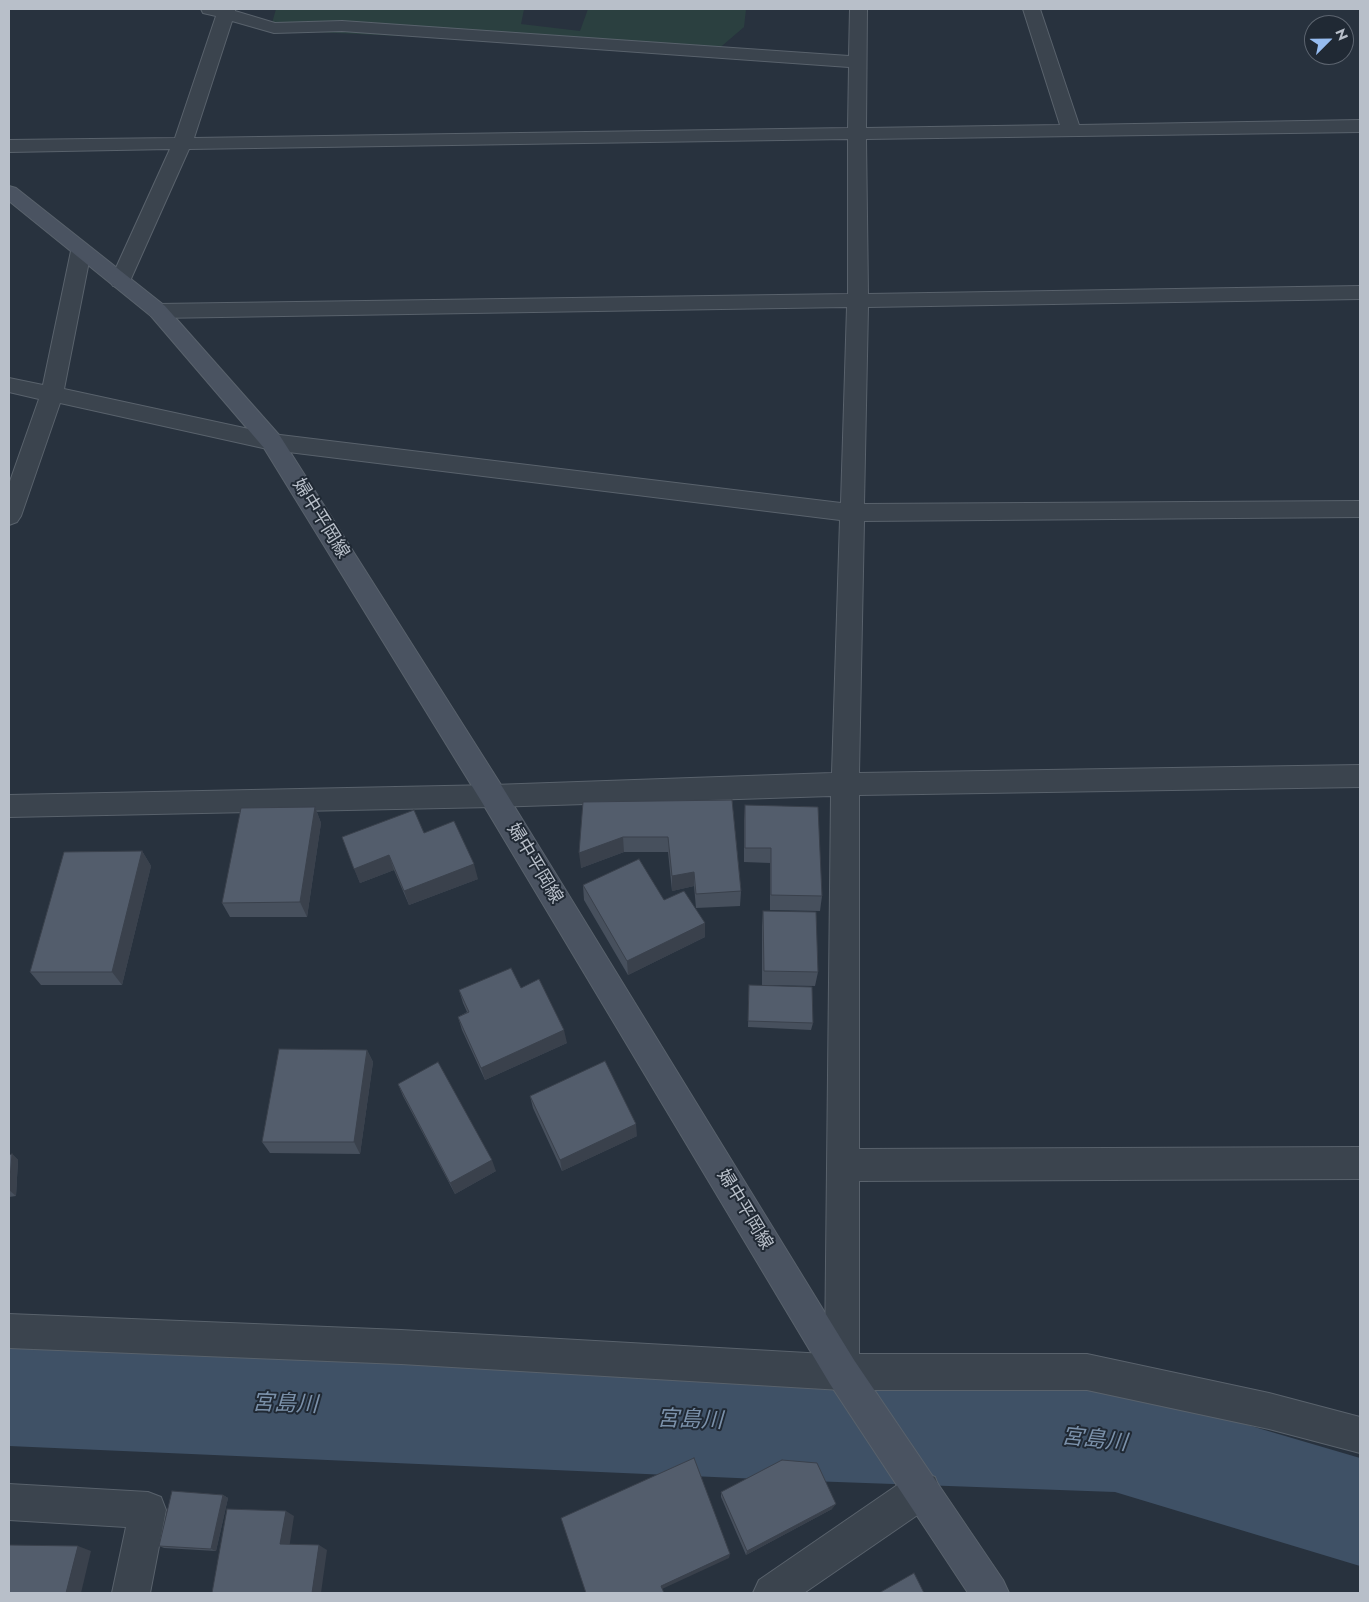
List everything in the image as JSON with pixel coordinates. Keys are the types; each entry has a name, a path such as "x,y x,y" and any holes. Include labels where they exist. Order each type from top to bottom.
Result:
{"main road":[{"name":"婦中平岡線","path":"9,192 81,251 158,310 272,442 493,796 851,1384 990,1593"}],"street":[{"path":"851,1384 844,1165 845,784 858,299 857,133 859,9"},
{"path":"1032,9 1072,130"},
{"path":"120,281 182,144 220,10 274,28 342,26 858,62"},
{"path":"9,146 1360,126"},
{"path":"9,516 52,394 81,251"},
{"path":"158,310 1360,293"},
{"path":"9,385 272,442 853,513 1360,510"},
{"path":"9,806 493,796 845,784 1360,776"},
{"path":"844,1165 1360,1163"},
{"path":"9,1331 392,1346 851,1384 1087,1372 1269,1411 1360,1435"},
{"path":"772,1593 913,1477"},
{"path":"9,1502 148,1510 131,1593"}],"green space":[{"path":"276,9 524,9 521,24 580,31 588,9 746,9 744,27 716,51 294,31 272,23"}],"building":[{"path":"732,800 741,891 696,894 694,872 672,876 668,837 623,837 579,853 583,802"},
{"path":"745,805 818,807 822,896 771,895 771,848 745,848"},
{"path":"315,807 300,902 222,903 241,808"},
{"path":"414,810 424,833 454,821 474,864 404,891 389,855 354,869 342,837"},
{"path":"142,851 112,972 30,972 64,852"},
{"path":"639,859 664,900 684,891 705,923 627,961 583,885"},
{"path":"763,911 816,912 818,972 764,971"},
{"path":"511,968 521,988 539,979 564,1030 481,1068 458,1017 469,1012 459,990"},
{"path":"749,985 812,987 813,1023 748,1021"},
{"path":"279,1049 367,1050 354,1142 262,1142"},
{"path":"605,1061 636,1124 560,1160 530,1096"},
{"path":"438,1062 492,1160 450,1183 398,1084"},
{"path":"12,1154 9,1190 9,1155"},
{"path":"694,1458 730,1554 661,1586 664,1593 586,1593 561,1518"},
{"path":"782,1460 817,1463 836,1504 747,1551 721,1492"},
{"path":"172,1491 223,1495 211,1549 159,1546"},
{"path":"227,1509 286,1511 280,1544 319,1545 312,1593 212,1593"},
{"path":"9,1545 78,1546 66,1593 9,1593"},
{"path":"914,1573 924,1593 879,1593"}],"waterway":[{"name":"宮島川","path":"9,1394 782,1427 1115,1439 1360,1512"}]}
